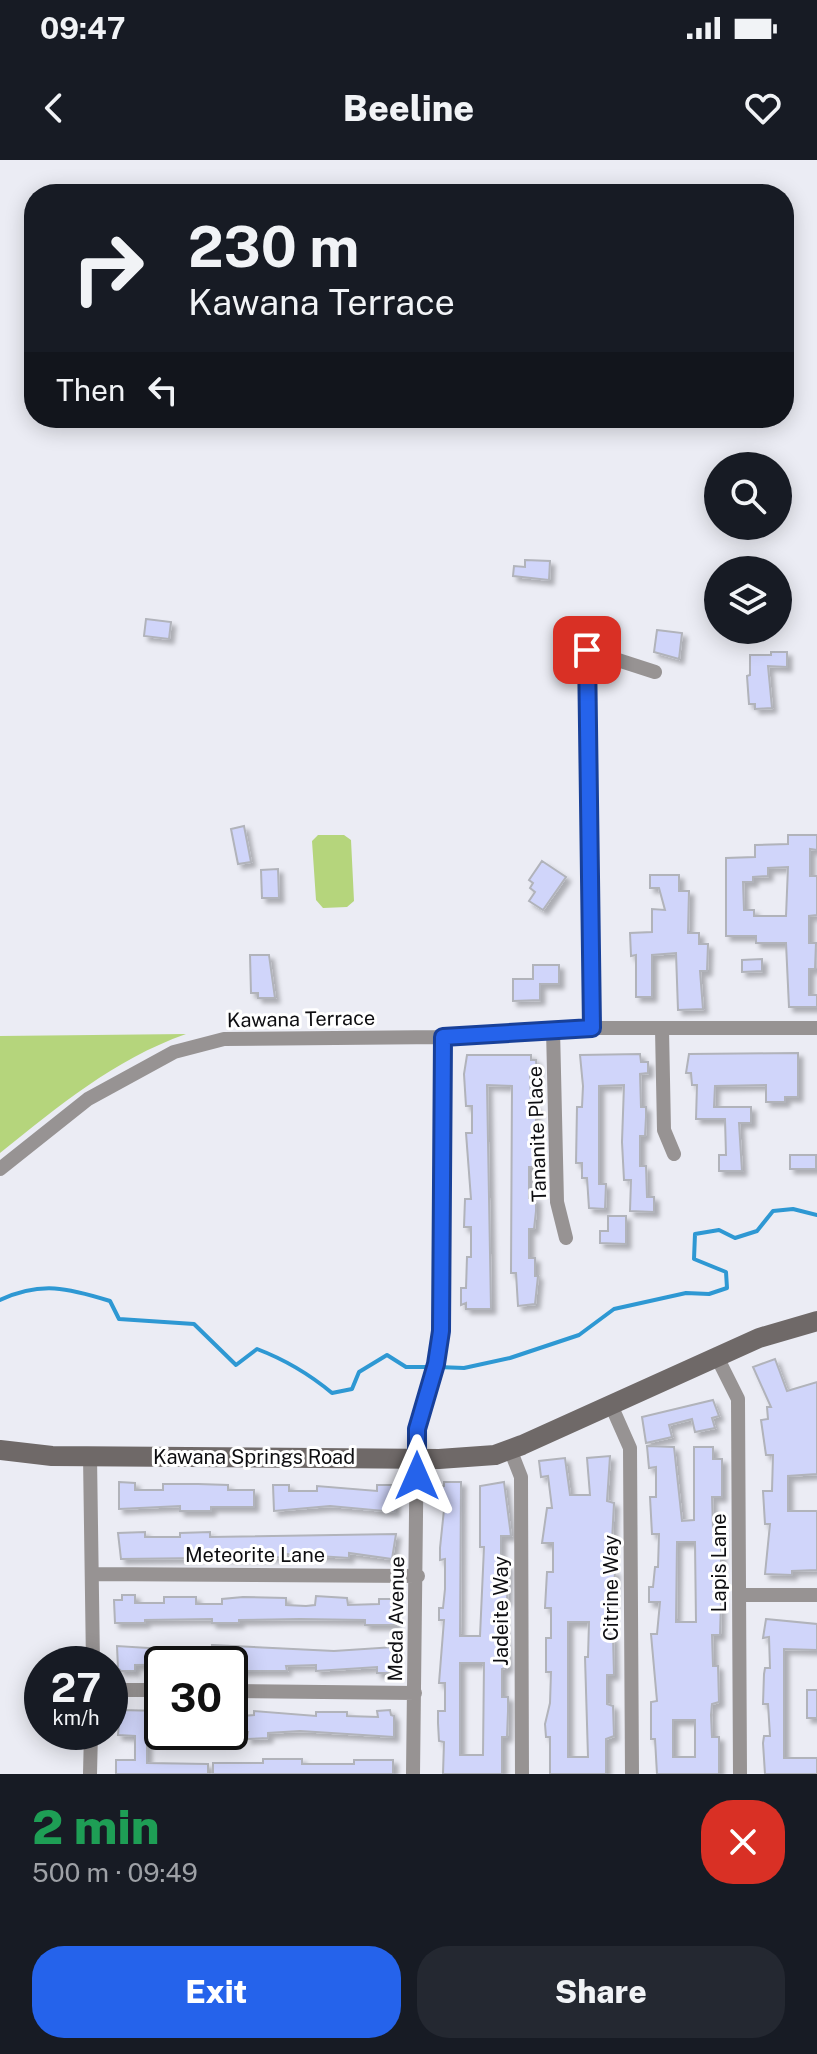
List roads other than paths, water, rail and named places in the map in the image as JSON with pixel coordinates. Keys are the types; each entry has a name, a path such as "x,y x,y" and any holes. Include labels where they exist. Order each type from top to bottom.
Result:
{"street":[{"path":"592,1028 587,650 655,672"},
{"name":"Kawana Terrace","path":"0,1169 88,1099 174,1052 224,1039 443,1037 592,1028 817,1028"},
{"name":"Tananite Place","path":"553,1029 557,1202 566,1238"},
{"path":"662,1029 664,1130 674,1154"},
{"name":"Meda Avenue","path":"413,1774 418,1576 417,1429 440,1345 443,1037"},
{"name":"Kawana Springs Road","path":"0,1450 90,1456 470,1458 510,1449 759,1338 817,1321"},
{"name":"Lapis Lane","path":"717,1357 738,1399 740,1774"},
{"name":"Citrine Way","path":"611,1405 630,1448 632,1774"},
{"name":"Jadeite Way","path":"510,1449 521,1477 522,1774"},
{"path":"90,1456 93,1646"},
{"name":"Meteorite Lane","path":"93,1574 418,1576"},
{"path":"740,1595 817,1595"},
{"path":"248,1691 415,1693"},
{"path":"90,1774 91,1750"}],"waterway":[{"path":"438,1367 464,1368 510,1358 579,1335 614,1309 686,1293 709,1294 727,1288 726,1272 694,1259 695,1234 719,1230 735,1238 757,1231 773,1211 793,1209 817,1215"},
{"path":"0,1300 29,1290 55,1288 110,1301 119,1319 194,1324 236,1365 257,1349 296,1368 332,1393 352,1389 359,1372 387,1355 406,1367 430,1367"}]}
